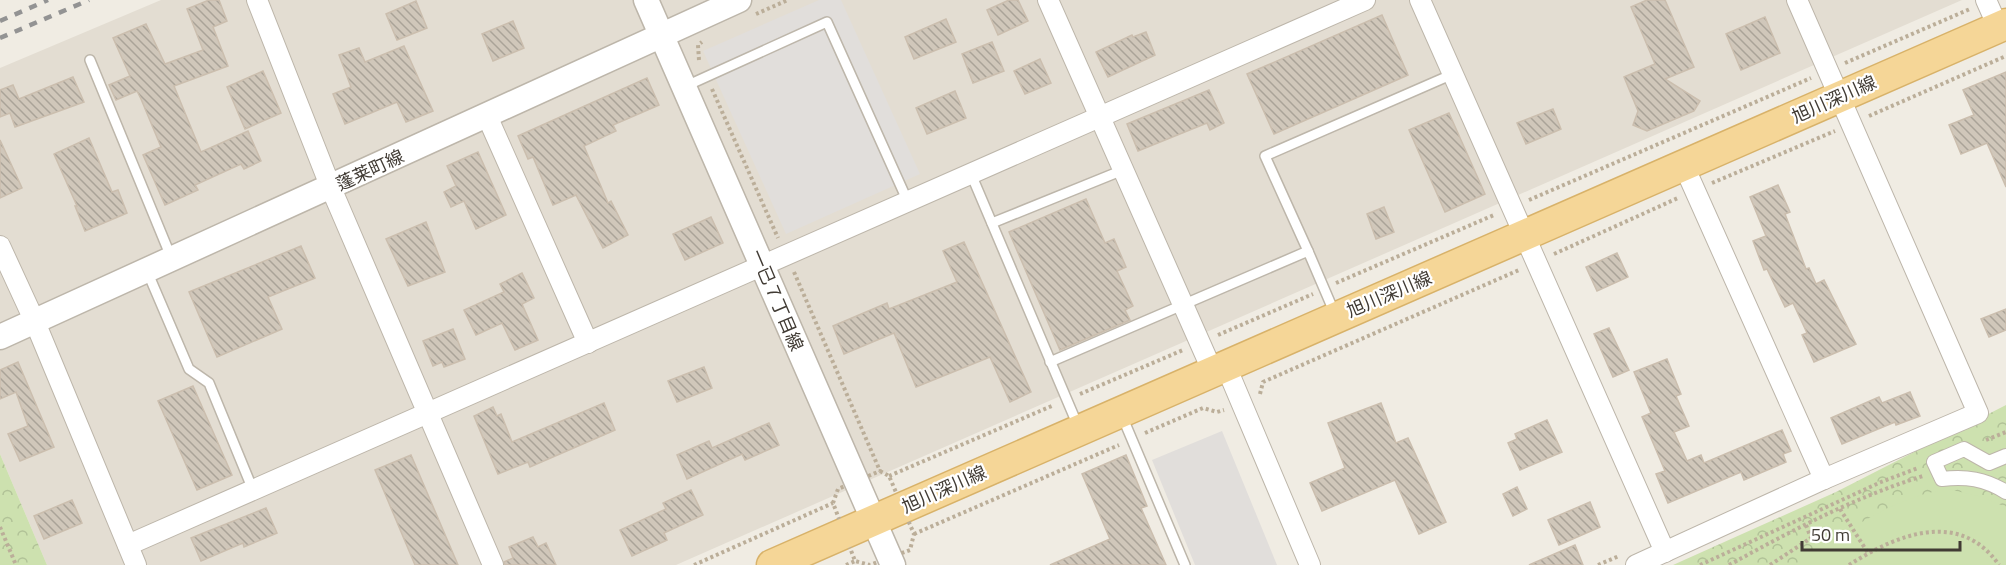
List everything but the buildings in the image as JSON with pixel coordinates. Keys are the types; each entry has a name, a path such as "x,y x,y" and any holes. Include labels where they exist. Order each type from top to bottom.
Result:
{"main road":[{"name":"旭川深川線","path":"772,565 1524,235 1689,178 1834,84 1994,13"}],"street":[{"path":"257,0 331,188 493,565"},
{"name":"一已７丁目線","path":"646,0 893,565"},
{"path":"1048,0 1199,343 1219,367 1242,404 1306,564"},
{"path":"128,545 1365,0"},
{"path":"1420,0 1665,552"},
{"path":"1636,565 1824,479 1978,413 1797,0"},
{"name":"蓬莱町線","path":"0,337 331,188 661,34 744,9"},
{"path":"487,116 588,344"},
{"path":"1689,178 1824,479"},
{"path":"0,246 35,322 136,565"},
{"path":"2006,456 1989,463 1964,449 1936,466 1942,478 1962,476 1982,480 2006,492"}],"lane":[{"path":"684,87 827,22 908,202"},
{"path":"90,60 172,260"},
{"path":"1336,316 1265,156 1453,75"},
{"path":"992,223 1122,170"},
{"path":"971,174 1079,429"},
{"path":"1050,362 1308,252"},
{"path":"147,271 189,369 209,383 253,490"},
{"path":"1120,411 1185,565"}],"path":[{"path":"744,9 788,0"},
{"path":"889,476 1511,207 1834,84 1994,13"},
{"path":"704,40 698,45 698,57 706,77 880,471"},
{"path":"915,534 1203,408 1217,412 1260,396 1263,382 1536,263 1689,178 1852,123 2006,56"},
{"path":"1729,565 1806,525 1936,466"},
{"path":"1700,565 1881,482 1936,466"},
{"path":"694,565 833,503"},
{"path":"1840,509 1868,553"},
{"path":"1770,565 1811,538 1806,525"},
{"path":"0,526 16,565"},
{"path":"1850,565 1868,553 1938,530 1957,532 1973,538 1989,550 1999,565"},
{"path":"846,565 855,561"}],"shaded area":[{"path":"161,0 1962,0 676,565 47,565 0,454 0,68"},
{"path":"819,0 841,0 920,174 786,234 703,51"},
{"path":"1222,431 1277,565 1195,565 1152,460"}],"green space":[{"path":"2006,405 2006,565 1673,565 1836,492"},
{"path":"0,454 47,565 0,565"},
{"path":"1948,489 1982,497 2006,507 2006,565 1794,565 1887,509 1927,493"}],"railway":[{"path":"0,21 48,0"},
{"path":"0,38 89,0"}]}
